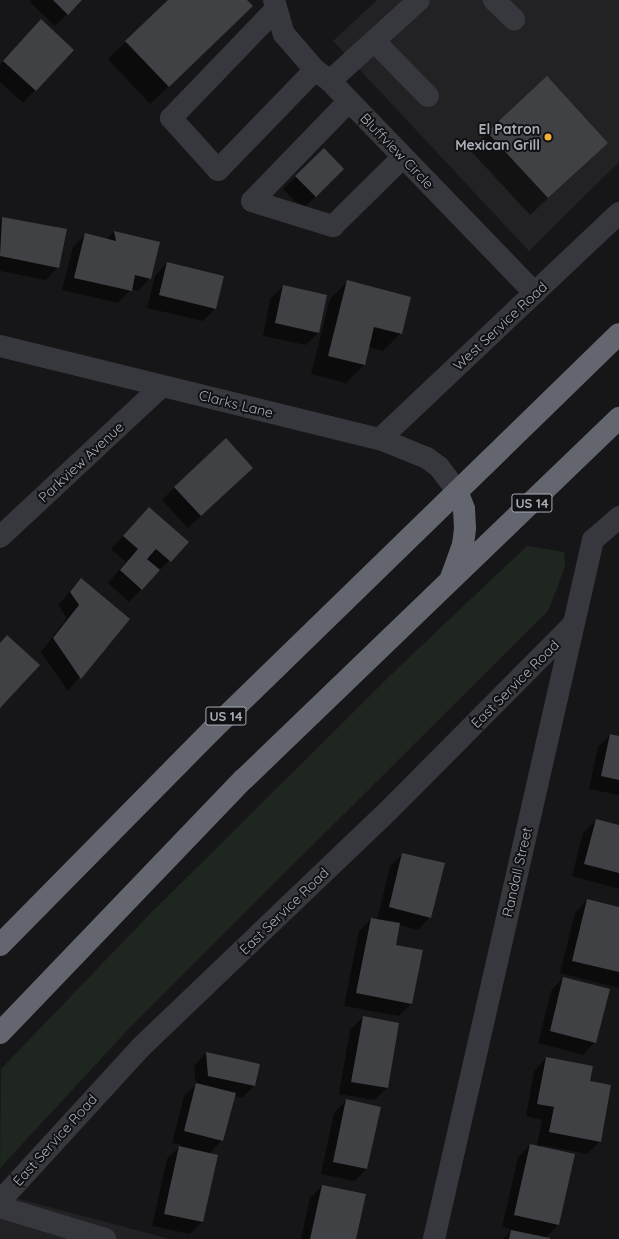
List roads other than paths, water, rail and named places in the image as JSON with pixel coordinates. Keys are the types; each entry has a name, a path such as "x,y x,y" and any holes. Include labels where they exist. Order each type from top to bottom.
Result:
{"highway":[{"name":"US 14","path":"0,945 210,731 619,334"},
{"name":"US 14","path":"0,1033 228,795 446,588 619,418"},
{"path":"446,588 457,566 463,546 464,509 457,491"}],"street":[{"path":"275,5 172,118 218,170 322,76 374,41 419,0"},
{"path":"494,0 514,18"},
{"name":"Bluffview Circle","path":"275,5 284,34 322,76 349,101 536,293"},
{"path":"374,41 428,96"},
{"path":"349,101 252,201 333,226 403,157"},
{"name":"West Service Road","path":"380,439 619,213"},
{"name":"Clarks Lane","path":"0,346 380,439 427,458 439,467 457,491"},
{"name":"Parkview Avenue","path":"0,537 162,386"},
{"name":"Randall Street","path":"434,1239 592,540 619,517"},
{"name":"East Service Road","path":"0,1201 140,1048 388,811 573,625"},
{"path":"0,1207 105,1239"}],"place":[{"name":"El Patron Mexican Grill","path":"548,137"}]}
